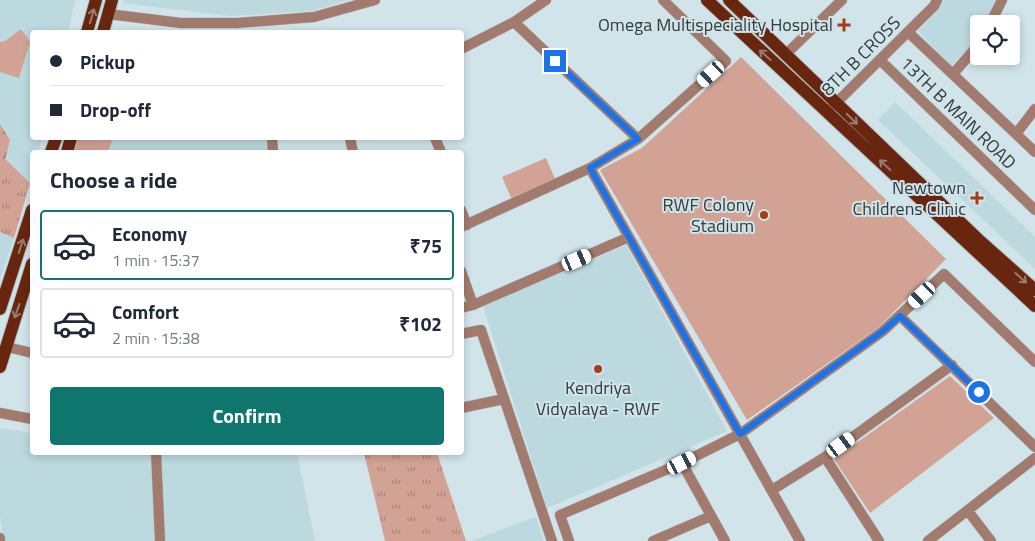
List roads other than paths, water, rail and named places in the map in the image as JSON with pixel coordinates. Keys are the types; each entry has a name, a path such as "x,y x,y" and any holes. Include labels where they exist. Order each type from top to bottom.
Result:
{"main road":[{"path":"88,30 96,0"},
{"path":"104,30 112,0"},
{"path":"707,0 832,107 1035,290"},
{"path":"729,0 785,55 832,107 1035,306"},
{"path":"0,309 30,216"},
{"path":"0,367 30,271"}],"street":[{"path":"108,14 181,23 237,23 314,17 375,0"},
{"path":"464,47 514,22 546,0"},
{"path":"464,226 590,168 638,139 726,61 663,0"},
{"path":"785,55 842,0"},
{"name":"8TH B CROSS","path":"832,107 908,32 937,0"},
{"path":"994,15 1002,0"},
{"path":"514,22 638,139"},
{"path":"908,32 1035,152"},
{"path":"953,74 970,54"},
{"name":"13TH B MAIN ROAD","path":"880,60 1035,210"},
{"path":"1016,134 1035,109"},
{"path":"590,168 800,541"},
{"path":"464,307 629,237"},
{"path":"570,541 560,515 682,463 740,434 883,331 944,274 1035,362"},
{"path":"464,280 473,305"},
{"path":"900,316 1035,446"},
{"path":"464,333 481,330 552,541"},
{"path":"7,347 30,353"},
{"path":"772,490 826,457 952,366"},
{"path":"464,407 504,399"},
{"path":"0,413 30,419"},
{"path":"156,455 160,541"},
{"path":"826,457 879,541"},
{"path":"928,541 1035,458"},
{"path":"682,463 725,541"},
{"path":"968,511 991,541"},
{"path":"653,541 711,516"}],"place":[{"name":"Omega Multispeciality Hospital","path":"844,25"},
{"name":"Newtown Childrens Clinic","path":"977,198"},
{"name":"RWF Colony Stadium","path":"764,215"},
{"name":"Kendriya Vidyalaya - RWF","path":"598,369"}]}
